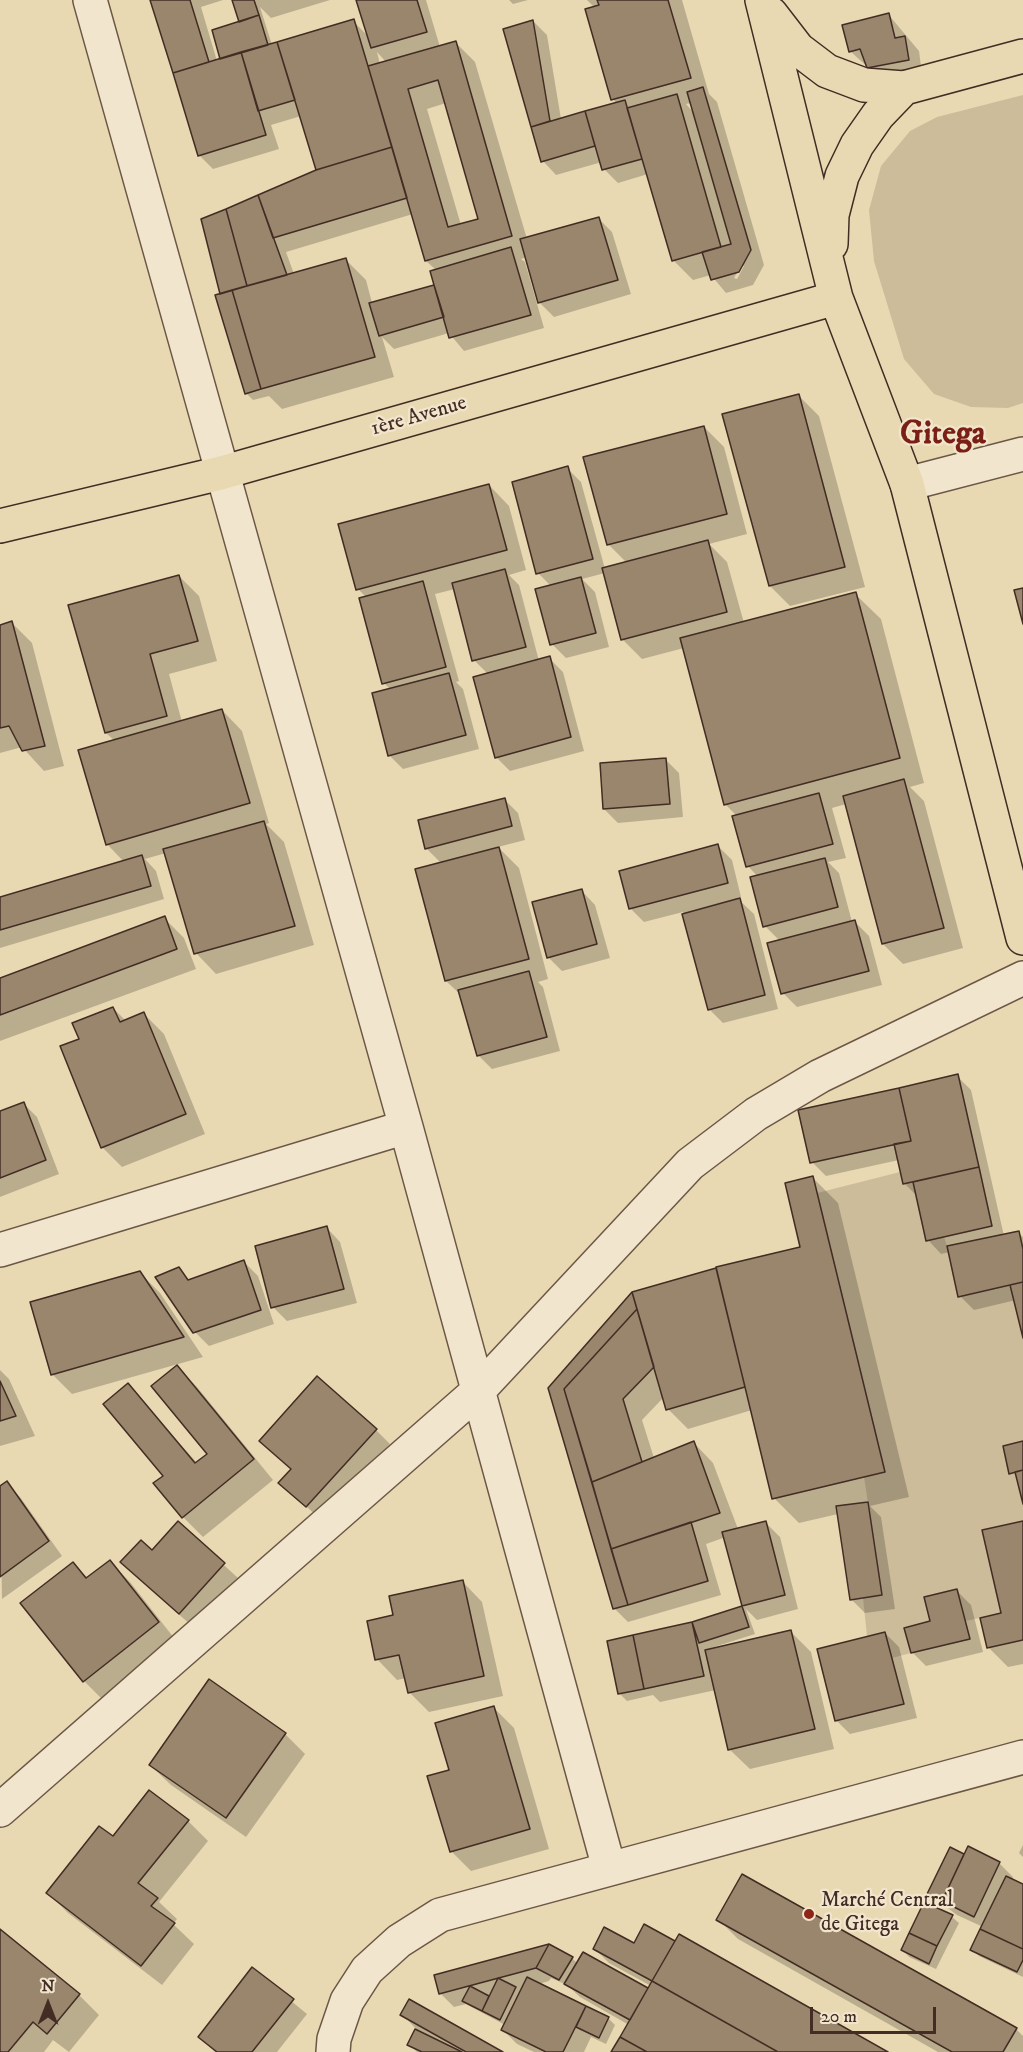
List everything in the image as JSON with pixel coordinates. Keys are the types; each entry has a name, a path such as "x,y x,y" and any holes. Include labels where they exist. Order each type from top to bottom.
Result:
{"main road":[{"path":"764,0 774,22 790,40 827,71 864,85 904,88 1023,56"},
{"path":"764,0 833,283 907,484 1023,938"},
{"path":"833,283 832,215 842,176 857,145 878,115 904,88"},
{"name":"1ère Avenue","path":"0,526 221,473 833,283"}],"street":[{"path":"90,0 406,1127 609,1868"},
{"path":"907,484 1023,454"},
{"path":"0,1810 477,1392 690,1164 756,1114 820,1076 1023,978"},
{"path":"0,1251 406,1127"},
{"path":"333,2052 334,2039 347,2001 367,1970 399,1941 440,1915 1023,1757"}],"shaded area":[{"path":"1023,95 1023,403 1008,408 971,407 934,394 904,359 874,261 869,210 881,166 910,131 937,117"},
{"path":"900,1172 903,1184 913,1182 926,1241 944,1237 947,1246 1010,1285 1023,1338 1023,1441 1003,1446 1009,1473 1015,1472 1023,1504 1023,1521 982,1531 1001,1613 966,1621 957,1589 930,1621 905,1628 911,1653 892,1658 885,1632 867,1636 863,1598 882,1595 864,1477 885,1472 817,1193"}],"building":[{"path":"150,0 190,0 209,62 173,73"},
{"path":"232,0 254,0 259,15 239,22"},
{"path":"356,0 417,0 427,32 371,48"},
{"path":"597,0 668,0 691,78 611,100 585,9 599,5"},
{"path":"889,13 895,38 905,36 909,60 867,68 860,49 849,52 842,25"},
{"path":"259,15 268,45 220,59 212,30"},
{"path":"354,19 392,147 316,170 277,42"},
{"path":"533,20 550,121 531,127 503,29"},
{"path":"456,41 512,236 425,261 368,66","holes":["438,80 478,219 448,227 408,89"]},
{"path":"277,42 295,100 258,111 241,52"},
{"path":"241,52 266,135 198,156 173,73"},
{"path":"703,87 751,250 739,272 711,280 702,252 731,244 687,92"},
{"path":"677,94 721,247 672,261 627,108"},
{"path":"625,100 642,159 602,170 585,111"},
{"path":"585,111 595,146 541,162 531,127"},
{"path":"392,147 407,198 273,238 258,195 316,170"},
{"path":"258,195 287,275 247,286 226,209"},
{"path":"226,209 247,286 220,294 201,219"},
{"path":"599,217 618,280 538,303 520,239"},
{"path":"511,247 531,315 449,338 430,271"},
{"path":"346,258 375,357 261,389 232,290"},
{"path":"434,285 444,317 379,336 369,303"},
{"path":"232,290 261,389 245,394 215,295"},
{"path":"799,394 845,567 769,586 722,414"},
{"path":"704,426 727,514 607,545 583,457"},
{"path":"568,466 593,559 536,574 512,482"},
{"path":"489,484 507,550 356,590 338,524"},
{"path":"708,540 727,612 621,640 602,568"},
{"path":"505,569 526,647 472,661 452,583"},
{"path":"179,575 198,641 150,654 167,716 105,733 68,605"},
{"path":"581,577 596,633 550,645 535,589"},
{"path":"423,581 446,667 382,684 359,598"},
{"path":"1023,588 1023,624 1014,590"},
{"path":"856,592 900,758 724,805 680,638"},
{"path":"12,621 45,746 22,751 9,726 0,728 0,625"},
{"path":"550,656 571,737 495,758 473,677"},
{"path":"449,673 466,735 388,756 372,693"},
{"path":"222,709 250,803 106,845 78,750"},
{"path":"666,758 670,804 603,809 600,763"},
{"path":"904,779 944,928 882,944 843,796"},
{"path":"819,793 833,844 746,867 732,816"},
{"path":"505,798 512,826 425,849 418,820"},
{"path":"264,821 295,926 194,954 163,849"},
{"path":"718,844 728,883 629,909 619,871"},
{"path":"499,847 529,959 445,981 415,869"},
{"path":"142,855 151,886 0,930 0,897"},
{"path":"825,858 838,907 763,927 750,877"},
{"path":"582,889 597,944 547,958 532,902"},
{"path":"740,898 765,995 708,1010 682,914"},
{"path":"165,916 177,949 0,1015 0,978"},
{"path":"855,920 869,971 781,994 767,943"},
{"path":"529,971 547,1037 477,1056 458,990"},
{"path":"113,1007 120,1022 144,1012 186,1114 101,1148 60,1046 79,1039 72,1023"},
{"path":"958,1074 979,1167 903,1184 894,1144 911,1141 899,1088"},
{"path":"899,1088 911,1141 810,1163 798,1110"},
{"path":"24,1102 46,1160 0,1178 0,1111"},
{"path":"979,1167 992,1226 926,1241 913,1182"},
{"path":"813,1176 885,1472 772,1499 716,1267 800,1247 785,1183"},
{"path":"327,1226 344,1289 271,1308 255,1246"},
{"path":"1019,1231 1023,1249 1023,1282 958,1297 947,1246"},
{"path":"244,1260 261,1310 193,1333 155,1277 179,1267 188,1280"},
{"path":"716,1268 745,1387 666,1410 632,1292"},
{"path":"140,1271 184,1337 51,1375 30,1302"},
{"path":"1023,1282 1023,1338 1010,1285"},
{"path":"632,1292 637,1309 564,1389 628,1605 613,1609 548,1388"},
{"path":"637,1309 654,1367 623,1399 642,1462 592,1482 564,1389"},
{"path":"177,1365 254,1459 182,1518 153,1483 163,1476 103,1404 128,1383 195,1463 207,1454 151,1386"},
{"path":"317,1376 377,1429 306,1507 278,1483 291,1469 259,1441"},
{"path":"0,1381 16,1416 0,1421"},
{"path":"694,1441 720,1513 611,1549 592,1482"},
{"path":"1023,1441 1023,1470 1009,1474 1003,1446"},
{"path":"1023,1470 1023,1504 1015,1472"},
{"path":"7,1481 49,1541 0,1577 0,1486"},
{"path":"868,1502 882,1595 850,1600 836,1506"},
{"path":"178,1521 225,1563 179,1614 120,1562 141,1540 152,1550"},
{"path":"766,1521 785,1595 742,1606 722,1532"},
{"path":"1023,1521 1023,1640 987,1648 980,1618 1001,1613 982,1530"},
{"path":"691,1522 708,1581 628,1605 611,1549"},
{"path":"110,1560 159,1622 83,1682 20,1603 73,1562 86,1578"},
{"path":"463,1580 484,1676 408,1693 399,1655 375,1660 367,1621 393,1615 389,1596"},
{"path":"957,1589 970,1639 911,1653 904,1628 930,1621 924,1597"},
{"path":"742,1606 749,1627 699,1643 692,1622"},
{"path":"692,1622 704,1676 644,1689 633,1635"},
{"path":"791,1630 815,1729 728,1750 705,1650"},
{"path":"885,1632 904,1704 835,1721 817,1649"},
{"path":"633,1635 644,1689 618,1694 607,1641"},
{"path":"209,1679 286,1733 226,1818 149,1765"},
{"path":"494,1706 530,1829 450,1852 427,1776 449,1770 435,1723"},
{"path":"149,1790 189,1820 138,1883 158,1898 151,1906 175,1923 141,1966 46,1893 99,1826 113,1836"},
{"path":"968,1846 1000,1862 974,1917 942,1901"},
{"path":"950,1847 964,1854 942,1901 927,1894"},
{"path":"742,1874 1017,2028 1003,2052 952,2052 716,1920"},
{"path":"1006,1876 1023,1884 1023,1949 980,1929"},
{"path":"924,1902 953,1915 937,1946 909,1933"},
{"path":"644,1924 675,1941 652,1981 593,1949 604,1927 634,1943"},
{"path":"0,1929 80,1994 47,2034 33,2022 8,2052 0,2052"},
{"path":"980,1929 1023,1949 1023,1960 1017,1972 970,1950"},
{"path":"909,1933 937,1946 929,1964 901,1950"},
{"path":"679,1934 888,2052 778,2052 652,1981"},
{"path":"549,1944 536,1968 439,1994 434,1975"},
{"path":"549,1944 573,1957 559,1980 536,1968"},
{"path":"583,1952 648,1988 630,2020 564,1984"},
{"path":"252,1967 294,1999 252,2052 217,2052 198,2037"},
{"path":"527,1977 586,2006 563,2052 546,2052 501,2030"},
{"path":"498,1978 516,1987 500,2020 482,2011"},
{"path":"652,1981 778,2052 647,2052 620,2037"},
{"path":"470,1986 489,1996 482,2011 462,2001"},
{"path":"409,1999 503,2052 466,2052 400,2015"},
{"path":"586,2006 609,2017 599,2038 576,2027"},
{"path":"415,2029 462,2052 422,2052 407,2045"},
{"path":"620,2037 647,2052 611,2052"}],"place":[{"name":"Marché Central de Gitega","path":"809,1914"}],"district":[{"name":"Gitega","path":"943,436"}]}
